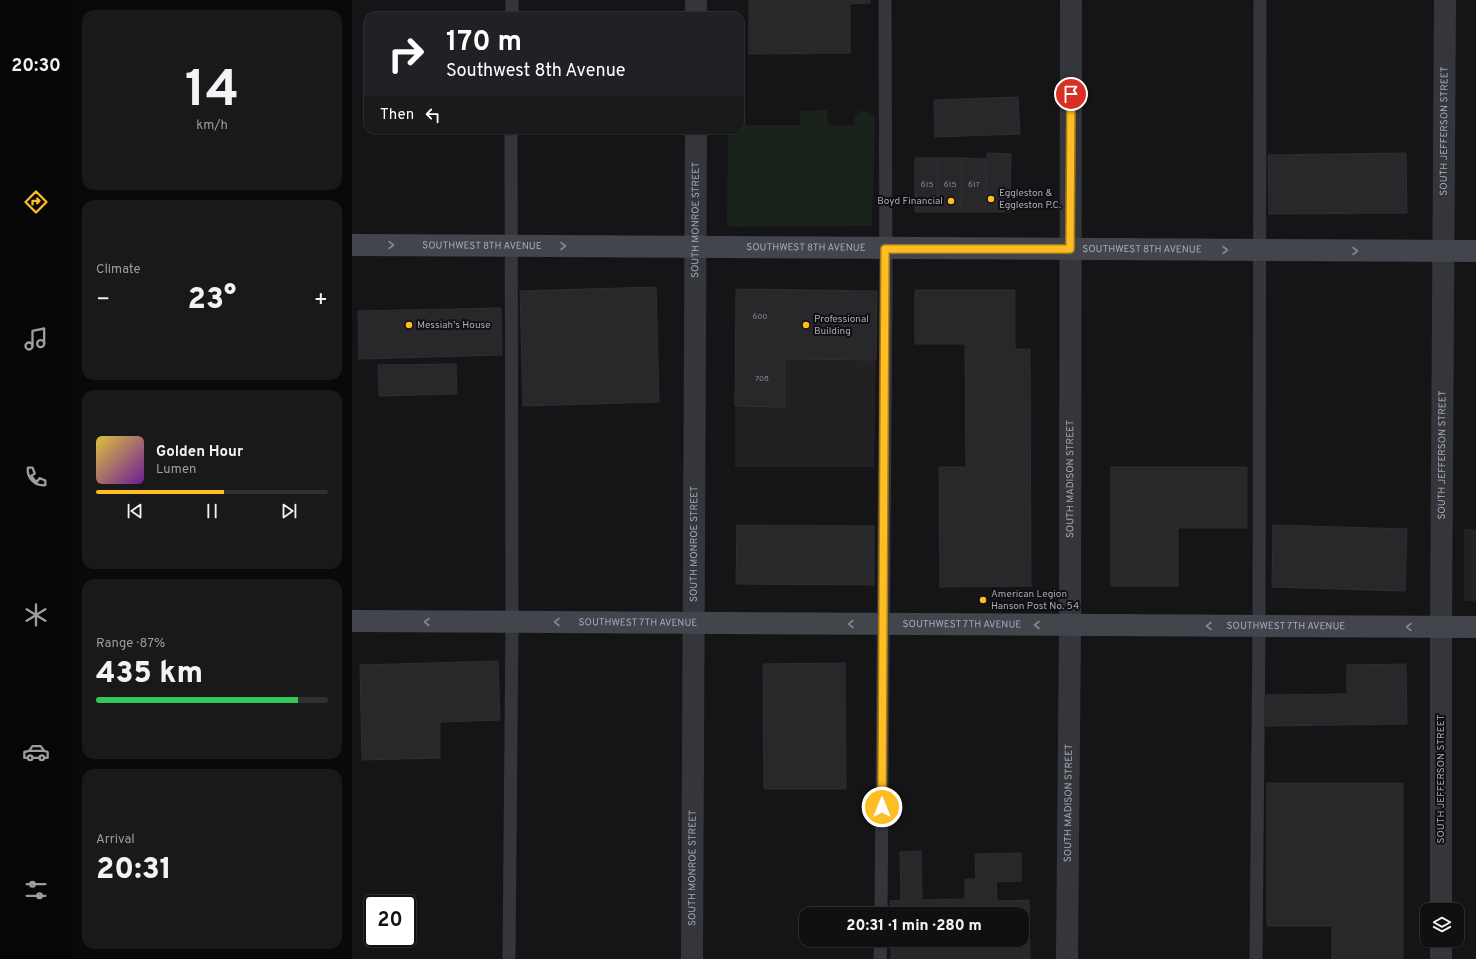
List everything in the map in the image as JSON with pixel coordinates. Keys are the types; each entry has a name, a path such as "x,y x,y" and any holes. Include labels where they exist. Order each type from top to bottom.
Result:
{"street":[{"path":"696,0 696,12"},
{"name":"SOUTH MADISON STREET","path":"1067,959 1070,625 1071,0"},
{"name":"SOUTH JEFFERSON STREET","path":"1441,903 1441,627 1446,0"},
{"name":"SOUTH MONROE STREET","path":"692,959 696,134"},
{"name":"SOUTHWEST 8TH AVENUE","path":"352,245 1476,251"},
{"name":"SOUTHWEST 7TH AVENUE","path":"352,622 1476,627"},
{"path":"1441,947 1441,959"}],"lane":[{"path":"512,0 512,12"},
{"path":"881,907 885,0"},
{"path":"1256,959 1259,626 1260,0"},
{"path":"509,959 512,622 511,134"},
{"path":"880,959 881,947"}],"shaded area":[{"path":"744,110 746,125 800,125 800,112 802,111 827,111 828,125 854,126 857,113 860,111 867,112 875,117 872,226 736,227 727,225 728,134 744,134"},
{"path":"736,289 877,291 874,467 735,467"},
{"path":"1464,529 1476,529 1476,601 1464,601"}],"building":[{"path":"749,0 870,0 870,3 850,4 850,53 749,54"},
{"path":"1018,97 1020,134 935,137 934,100"},
{"path":"987,153 1011,154 1010,212 986,212"},
{"path":"1406,153 1407,213 1269,214 1268,155"},
{"path":"915,158 938,158 938,212 915,212"},
{"path":"938,158 962,158 961,212 938,212"},
{"path":"962,158 986,159 986,212 961,212"},
{"path":"656,287 659,402 523,406 520,291"},
{"name":"Professional Building","path":"736,289 877,291 876,360 785,359 785,407 735,406"},
{"path":"915,290 1015,290 1015,349 1030,349 1031,586 940,587 939,467 966,467 965,344 915,344"},
{"path":"501,308 502,355 359,359 358,311"},
{"path":"456,364 457,394 379,396 378,365"},
{"path":"1111,467 1247,467 1247,528 1178,528 1178,586 1111,586"},
{"path":"737,525 874,526 874,585 736,584"},
{"path":"1273,525 1407,529 1405,591 1272,587"},
{"path":"498,661 500,720 440,722 440,758 362,760 360,665"},
{"path":"845,663 846,789 764,789 763,664"},
{"path":"1406,664 1407,724 1266,726 1266,695 1347,694 1347,665"},
{"path":"1267,783 1403,783 1403,959 1332,959 1332,926 1267,926"},
{"path":"921,851 922,900 965,899 965,879 976,879 975,854 1021,853 1021,881 996,882 997,901 1029,900 1030,959 891,959 891,947 1029,947 1029,907 890,907 890,901 901,900 900,852"}],"place":[{"name":"Eggleston & Eggleston P.C.","path":"991,199"},
{"name":"Boyd Financial","path":"951,201"},
{"name":"Messiah's House","path":"409,325"},
{"name":"Professional Building","path":"806,325"},
{"name":"American Legion Hanson Post No. 54","path":"983,600"}],"route":[{"path":"882,807 886,295 885,249 1070,249 1071,94"}]}
